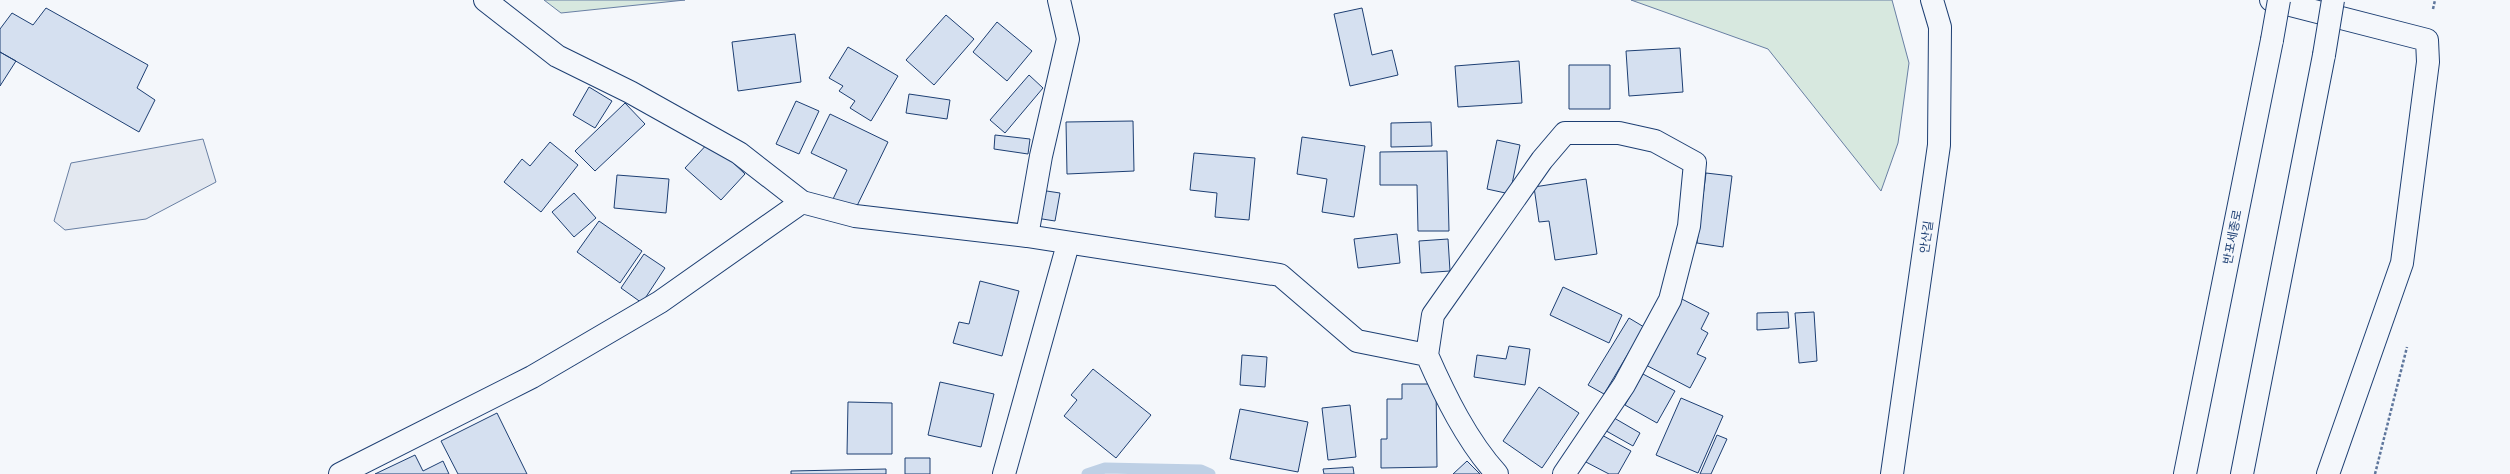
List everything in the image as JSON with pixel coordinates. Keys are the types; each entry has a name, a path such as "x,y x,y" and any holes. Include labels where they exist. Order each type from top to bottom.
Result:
{"main road":[{"path":"486,0 557,56 630,92 739,153 802,202 855,216 1027,236 1068,244 1280,275 1357,341 1427,355"},
{"path":"1027,236 1041,156 1068,39 1060,0"},
{"name":"안산길","path":"1892,474 1939,145 1940,27 1932,0"},
{"path":"2271,0 2427,40 2428,62 2402,263 2328,474"},
{"name":"반포세종로","path":"2185,474 2279,0"},
{"path":"2242,474 2324,55 2333,0"},
{"path":"1497,474 1487,463 1443,392 1427,355 1433,314 1542,160 1566,133 1619,133 1655,141 1694,163 1689,226 1670,300 1624,385 1564,474"},
{"path":"340,474 532,377 660,302 802,202"},
{"path":"1004,474 1068,244"}],"shaded area":[{"path":"544,0 685,0 561,13"},
{"path":"1631,0 1892,0 1909,63 1898,143 1881,191 1768,49"},
{"path":"203,139 216,182 146,219 65,230 54,221 71,163"}],"building":[{"path":"46,8 148,65 137,88 155,100 139,132 0,52 0,29 12,13 33,25"},
{"path":"1362,8 1372,55 1392,50 1398,75 1350,86 1334,14"},
{"path":"946,15 974,39 934,85 906,60"},
{"path":"997,22 1032,51 1007,81 973,52"},
{"path":"795,34 801,82 738,91 732,42"},
{"path":"848,47 898,76 871,121 850,108 855,101 839,91 843,86 829,78"},
{"path":"1680,48 1683,92 1629,96 1626,51"},
{"path":"0,52 16,61 0,86"},
{"path":"1519,61 1522,103 1458,107 1455,66"},
{"path":"1569,65 1610,65 1610,109 1569,109"},
{"path":"1029,75 1043,88 1005,133 990,120"},
{"path":"589,87 612,101 595,128 573,115"},
{"path":"909,94 950,100 947,119 906,113"},
{"path":"796,101 819,111 799,154 776,144"},
{"path":"625,103 645,124 595,171 575,151"},
{"path":"830,114 888,142 855,210 833,199 847,170 811,153"},
{"path":"1133,121 1134,171 1067,174 1066,122"},
{"path":"1431,122 1432,146 1391,147 1391,123"},
{"path":"995,135 1030,139 1028,154 994,149"},
{"path":"1302,137 1365,146 1354,217 1322,212 1327,179 1297,174"},
{"path":"1497,140 1520,145 1510,194 1487,189"},
{"path":"710,141 745,174 721,200 685,168"},
{"path":"550,142 578,165 541,212 504,182 522,159 530,166"},
{"path":"1447,151 1449,231 1418,231 1417,185 1380,185 1380,152"},
{"path":"1194,153 1255,158 1249,220 1215,217 1217,193 1190,190"},
{"path":"1706,173 1732,176 1723,247 1697,243"},
{"path":"617,175 669,179 666,213 614,208"},
{"path":"1586,179 1597,254 1555,260 1549,221 1539,222 1534,187"},
{"path":"1040,190 1060,193 1055,221 1036,218"},
{"path":"574,193 596,218 574,237 552,212"},
{"path":"599,221 642,251 620,283 577,252"},
{"path":"1397,234 1400,263 1358,268 1354,239"},
{"path":"1448,239 1450,271 1421,273 1419,241"},
{"path":"644,254 665,268 642,303 621,288"},
{"path":"980,281 1019,291 1002,356 953,343 959,322 969,324"},
{"path":"1563,287 1622,315 1609,343 1550,315"},
{"path":"1678,297 1709,313 1701,329 1708,333 1697,354 1706,358 1690,388 1642,363"},
{"path":"1788,312 1789,328 1757,330 1757,313"},
{"path":"1814,312 1817,361 1799,363 1795,313"},
{"path":"1629,318 1644,327 1604,394 1588,385"},
{"path":"1509,346 1530,349 1525,385 1474,377 1477,355 1506,359"},
{"path":"1242,355 1267,357 1265,387 1240,385"},
{"path":"1093,369 1151,415 1116,458 1064,416 1077,400 1071,395"},
{"path":"1643,374 1675,391 1657,423 1625,405"},
{"path":"940,382 994,394 981,447 928,435"},
{"path":"1402,384 1436,384 1437,467 1381,468 1381,439 1387,439 1387,399 1402,399"},
{"path":"1539,387 1579,413 1542,468 1503,441"},
{"path":"1681,398 1723,416 1698,473 1656,455"},
{"path":"848,402 892,403 892,454 847,454"},
{"path":"1350,405 1356,457 1328,460 1322,408"},
{"path":"1240,409 1308,422 1298,472 1230,459"},
{"path":"497,413 527,474 458,474 441,441"},
{"path":"1609,415 1640,433 1633,446 1601,428"},
{"path":"1600,434 1631,451 1618,474 1609,474 1584,461"},
{"path":"1717,435 1727,439 1711,474 1700,474"},
{"path":"415,455 423,471 443,461 449,474 375,474"},
{"path":"905,458 930,458 930,474 905,474"},
{"path":"1467,461 1480,474 1453,474"},
{"path":"1353,467 1354,474 1324,474 1323,469"},
{"path":"886,469 886,474 791,474 791,471"}],"waterway":[{"path":"1087,474 1105,468 1201,470 1210,474"}]}
